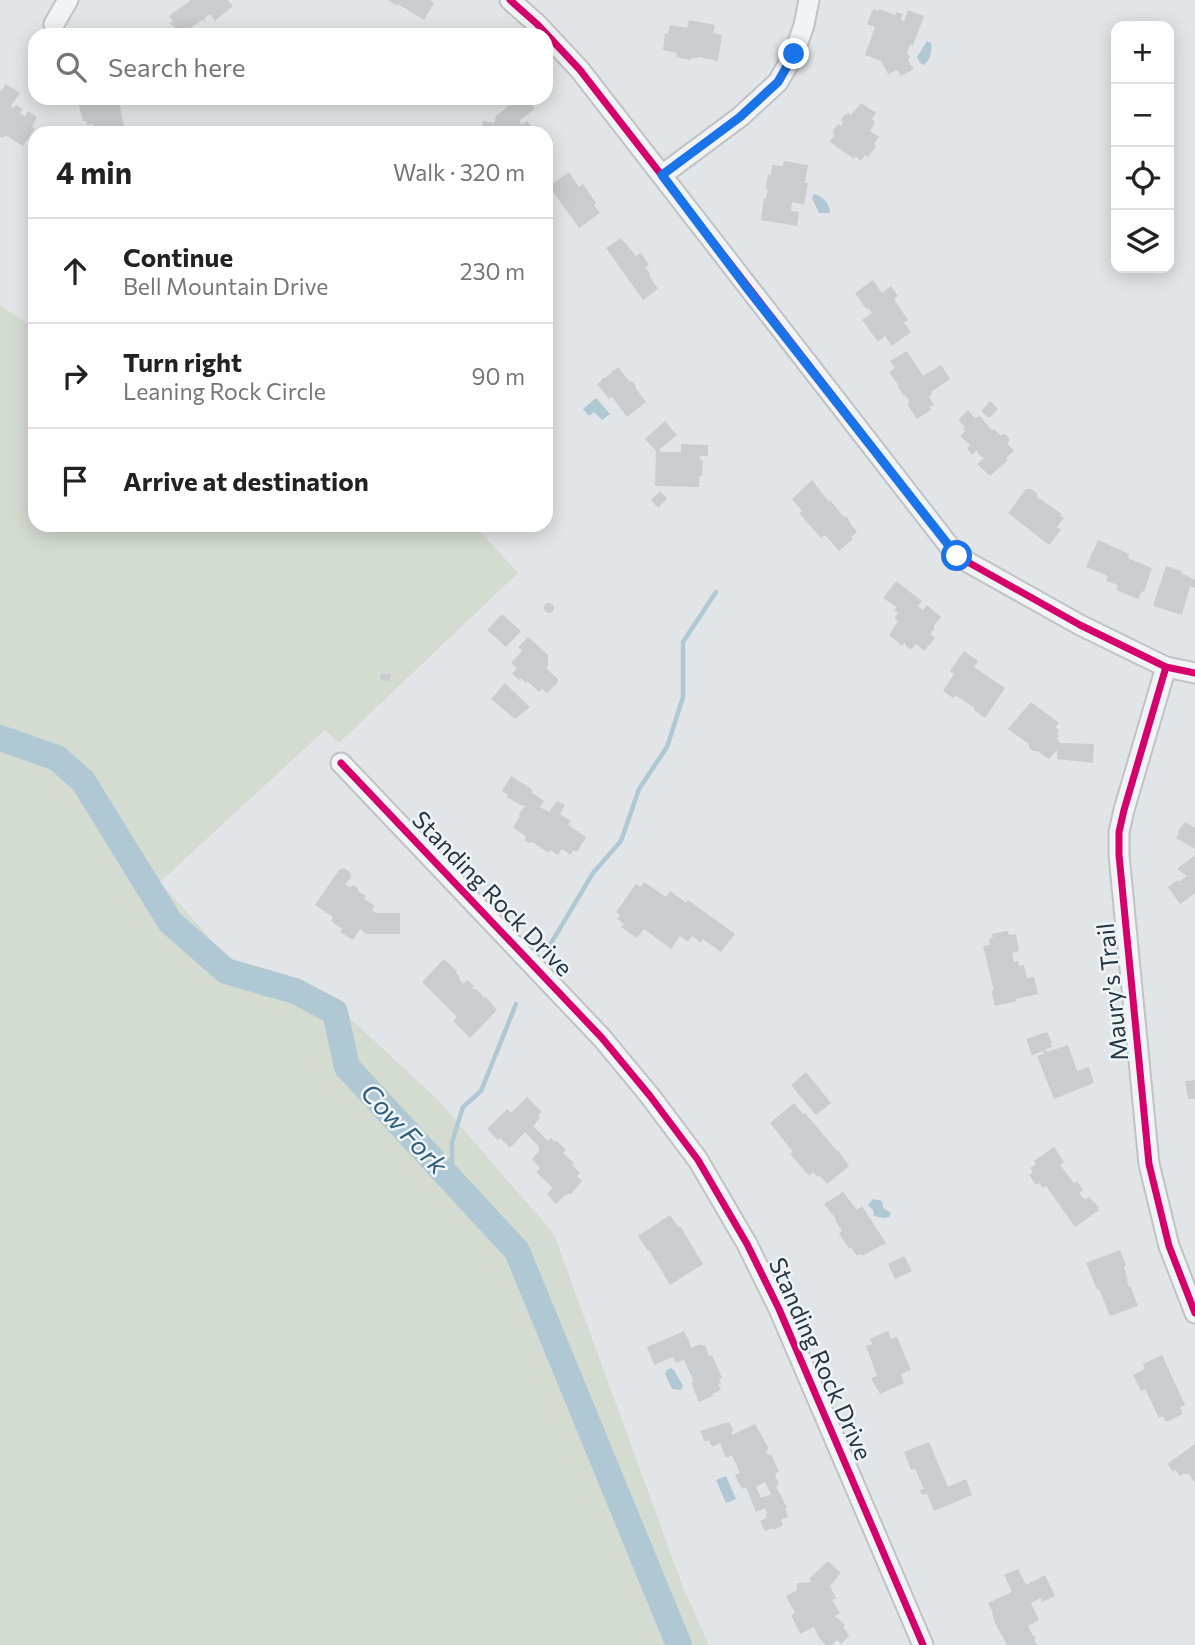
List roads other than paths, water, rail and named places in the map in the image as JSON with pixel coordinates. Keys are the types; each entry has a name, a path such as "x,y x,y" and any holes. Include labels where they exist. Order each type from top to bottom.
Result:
{"street":[{"path":"54,24 68,0"},
{"path":"510,0 541,28"},
{"path":"662,175 740,117 778,82 794,54 804,24 808,0"},
{"path":"553,42 579,70 662,175 957,556 1080,625 1166,667 1195,673"},
{"name":"Maury's Trail","path":"1166,667 1124,810 1119,832 1119,855 1149,1164 1169,1246 1195,1313"},
{"name":"Standing Rock Drive","path":"341,763 601,1038 650,1096 698,1160 747,1244 779,1309 923,1645"}],"water":[{"path":"927,41 931,43 931,52 924,65 917,57"},
{"path":"814,194 825,201 830,213 819,213 812,198"},
{"path":"596,398 610,414 602,420 594,412 589,416 583,409"},
{"path":"873,1199 882,1201 883,1208 891,1213 889,1217 874,1216 868,1205"},
{"path":"671,1368 683,1386 681,1390 672,1389 665,1374"},
{"path":"726,1476 736,1499 726,1503 716,1480"}],"waterway":[{"path":"547,950 593,873 621,841 639,789 667,747 683,697 683,642 716,592"},
{"name":"Cow Fork","path":"0,738 57,758 83,781 170,922 226,971 295,991 335,1012 347,1067 517,1251 679,1645"},
{"path":"452,1181 452,1142 463,1107 481,1091 516,1004"}]}
